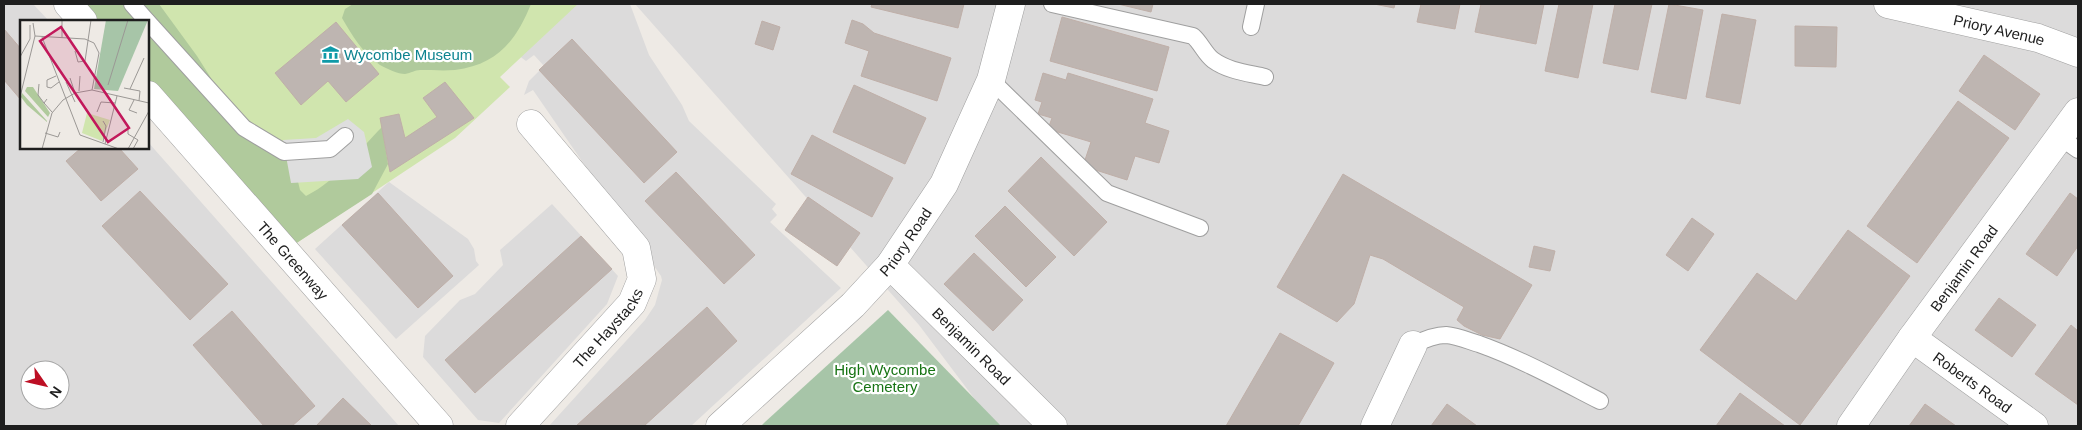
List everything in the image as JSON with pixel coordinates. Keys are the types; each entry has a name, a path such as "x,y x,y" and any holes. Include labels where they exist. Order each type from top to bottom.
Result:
{"street":[{"path":"68,4 82,20"},
{"name":"Priory Road","path":"720,426 853,305 890,265 944,184 991,80 1011,4"},
{"name":"Priory Avenue","path":"1888,4 2038,38 2078,53"},
{"name":"The Greenway","path":"149,95 439,426"},
{"name":"Benjamin Road","path":"1850,426 1912,338 2069,144 2078,112"},
{"name":"The Haystacks","path":"520,426 632,303 642,279 636,248 531,124"},
{"name":"Benjamin Road","path":"890,265 1053,426"},
{"name":"Roberts Road","path":"1912,338 2034,426"},
{"path":"1375,426 1413,345"}],"lane":[{"path":"132,4 146,20"},
{"path":"1052,4 1193,36 1212,59 1230,69 1265,77"},
{"path":"1251,27 1256,4"},
{"path":"149,23 244,128 284,152 330,149 345,136"},
{"path":"991,80 1107,193 1200,228"},
{"path":"1413,345 1426,338 1446,335 1468,340 1549,374 1600,401"}],"shaded area":[{"path":"4,4 33,4 48,20 20,20 20,149 149,149 149,143 399,426 4,426"},
{"path":"554,4 630,4 649,55 682,105 689,121 776,204 772,209 777,215 770,222 841,288 691,426 549,426 645,320 655,305 662,280 533,90 524,95 529,81 544,66 534,55 526,61 518,55"},
{"path":"635,4 2078,4 2078,426 995,426 919,325"},
{"path":"348,119 364,132 372,167 358,179 291,183 283,140 316,138"},
{"path":"389,182 468,239 474,249 476,261 479,265 396,339 315,249"},
{"path":"552,204 618,276 607,304 499,423 478,420 423,357 425,336 460,300 475,294 503,265 500,250"}],"green space":[{"path":"76,4 578,4 500,77 510,87 455,138 295,244 149,20"},
{"path":"76,4 159,4 197,56 216,86 240,113 262,131 294,165 300,190 306,196 338,173 382,127 388,164 372,194 295,244 149,83 149,20 91,20"},
{"path":"353,4 531,4 519,29 494,57 470,67 455,70 418,70 405,74 392,71 380,65 358,44 342,18 345,9"},
{"name":"High Wycombe Cemetery","path":"888,310 1001,426 761,426 765,422"}],"building":[{"path":"872,4 964,4 958,28 871,7"},
{"path":"1118,4 1153,4 1151,12"},
{"path":"1374,4 1395,4 1394,8"},
{"path":"1421,4 1460,4 1455,29 1417,22"},
{"path":"1481,4 1544,4 1536,44 1475,32"},
{"path":"1559,4 1593,4 1578,78 1545,71"},
{"path":"1615,4 1652,4 1638,70 1603,63"},
{"path":"1669,4 1703,10 1686,99 1651,92"},
{"path":"1722,14 1756,20 1740,104 1706,97"},
{"path":"1062,17 1169,47 1157,91 1050,61"},
{"path":"852,20 863,24 874,33 951,58 937,101 861,76 869,51 845,43"},
{"path":"762,21 780,27 773,50 755,44"},
{"name":"Wycombe Museum","path":"336,22 379,74 346,102 328,81 301,105 275,73"},
{"path":"1795,26 1837,27 1836,67 1795,66"},
{"path":"4,29 20,48 20,99 4,80"},
{"path":"572,39 677,152 644,183 539,70"},
{"path":"1984,55 2040,94 2015,130 1959,91"},
{"path":"1043,73 1066,80 1068,73 1153,99 1145,123 1169,131 1159,163 1135,156 1127,180 1083,166 1091,142 1048,129 1052,118 1038,114 1042,102 1035,100"},
{"path":"445,82 474,118 390,172 380,118 399,114 405,138 437,117 423,98"},
{"path":"854,85 926,118 905,164 833,132"},
{"path":"1958,101 2009,138 1917,263 1867,226"},
{"path":"812,135 893,178 872,217 791,174"},
{"path":"80,149 120,149 138,169 101,201 66,161"},
{"path":"1041,157 1107,222 1074,256 1008,191"},
{"path":"676,172 755,255 724,284 645,201"},
{"path":"1343,174 1532,285 1500,339 1482,335 1464,326 1457,320 1464,307 1383,259 1370,255 1354,304 1337,322 1277,287"},
{"path":"140,191 228,284 190,320 102,226"},
{"path":"378,193 453,276 418,308 342,225"},
{"path":"2070,193 2078,199 2078,246 2057,276 2026,254"},
{"path":"808,197 860,233 837,266 785,230"},
{"path":"1005,206 1056,257 1026,287 975,236"},
{"path":"1692,218 1714,234 1688,271 1666,255"},
{"path":"1848,230 1910,276 1800,425 1700,350 1757,273 1796,301"},
{"path":"581,236 612,269 475,393 445,360"},
{"path":"1534,246 1555,251 1550,271 1529,267"},
{"path":"974,253 1023,300 993,331 944,284"},
{"path":"1999,298 2036,325 2012,357 1975,330"},
{"path":"707,307 737,341 644,426 576,426"},
{"path":"232,311 315,406 292,426 264,426 193,345"},
{"path":"2071,325 2078,331 2078,405 2035,374"},
{"path":"1280,333 1334,363 1298,426 1226,426"},
{"path":"1740,393 1785,426 1716,426"},
{"path":"343,398 372,426 316,426"},
{"path":"1447,404 1477,426 1431,426"},
{"path":"1925,404 1956,426 1909,426"}],"place":[{"name":"Wycombe Museum","path":"330,54"}]}
